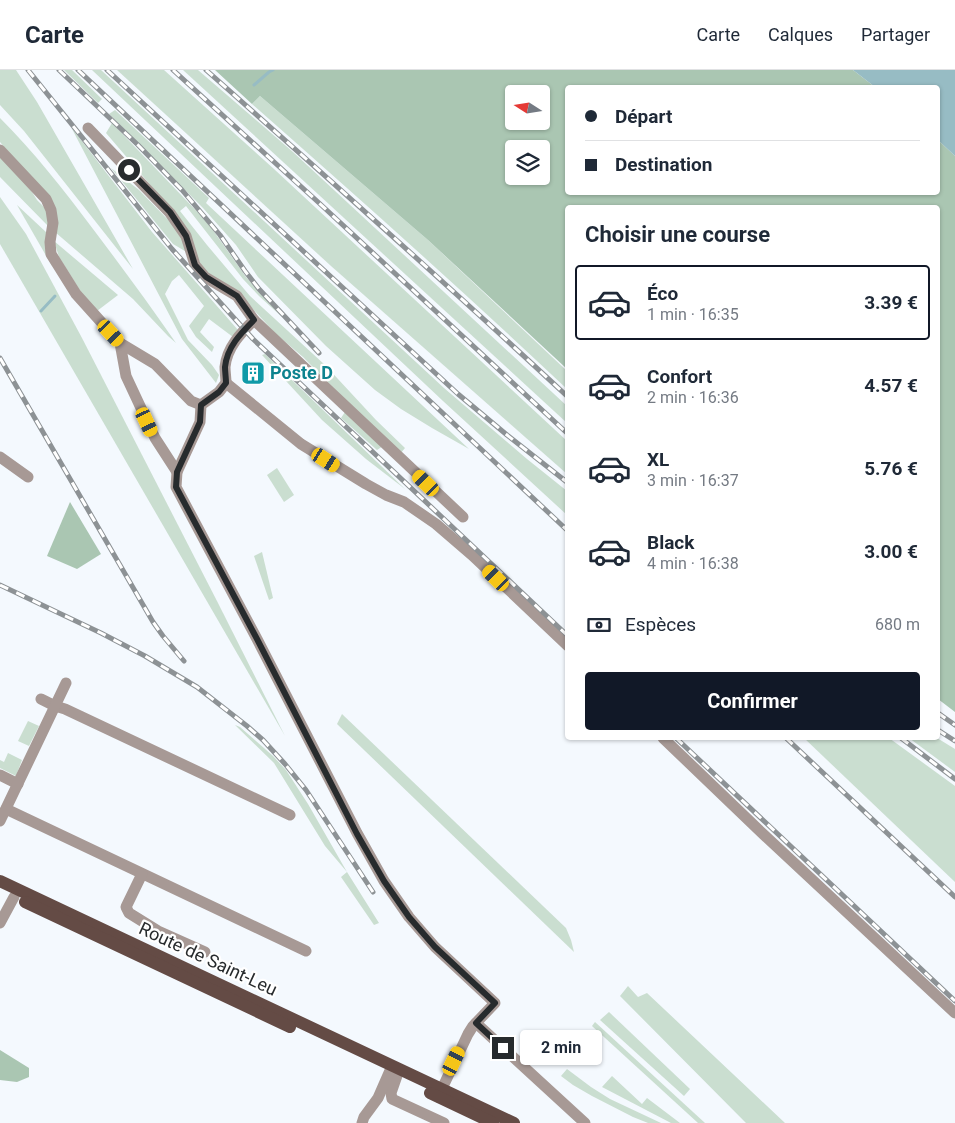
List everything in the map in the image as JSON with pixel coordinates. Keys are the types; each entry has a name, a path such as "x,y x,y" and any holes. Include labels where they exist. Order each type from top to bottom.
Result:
{"main road":[{"name":"Route de Saint-Leu","path":"0,881 395,1071"},
{"name":"Route de Saint-Leu","path":"0,890 395,1071"},
{"path":"395,1071 495,1120 514,1123"}],"street":[{"path":"88,128 170,212 186,236 195,265 206,277 237,296 254,320 463,517"},
{"path":"0,150 46,199 51,210 53,223 50,242 51,254 76,294 120,343 155,364 191,400 201,405"},
{"path":"201,405 219,392 226,383 225,366 230,350 236,340 254,320"},
{"path":"120,343 126,376 154,438 177,472"},
{"path":"226,383 301,444 366,484 404,502 436,524 472,555 565,643"},
{"path":"201,405 200,422 177,472 176,487 257,639 357,834 384,881 409,917 435,947 495,1003 468,1034 439,1093"},
{"path":"0,457 28,477"},
{"path":"0,821 66,683"},
{"path":"41,699 290,815"},
{"path":"665,740 955,1013"},
{"path":"0,775 18,784"},
{"path":"6,809 306,951"},
{"path":"142,874 126,907 129,913 158,931 205,952"},
{"path":"0,924 14,897"},
{"path":"476,1023 585,1123"},
{"path":"362,1123 364,1117 395,1071"},
{"path":"395,1071 390,1092 392,1098 444,1123"}],"green space":[{"path":"0,70 16,70 37,102 133,269 24,131 0,105"},
{"path":"64,70 72,70 102,99 98,103"},
{"path":"92,70 101,70 444,388 565,489 565,513 443,401"},
{"path":"117,70 164,70 274,169 565,439 565,472 331,266"},
{"path":"183,70 198,70 293,152 565,404 565,421"},
{"path":"215,70 853,70 872,85 565,85 565,195 940,195 940,142 955,156 955,712 940,701 940,205 565,205 565,367 428,240 260,96 252,104"},
{"path":"260,96 428,240 565,369 565,387 411,245 252,104"},
{"path":"115,110 209,198 206,203 469,449 401,409 375,390 326,346 258,277 236,245 203,208 109,114"},
{"path":"0,118 37,158 71,200 176,343 133,299 55,232 45,195 0,142"},
{"path":"112,123 208,223 246,277 282,317 243,279 186,206 180,211 250,296 325,365 405,448 400,454 303,357 276,334 251,307 203,269 182,223 106,133"},
{"path":"71,127 152,232 238,330 233,337 209,319 200,332 214,347 212,352 196,337 189,326 204,306 179,275 172,281 165,294 188,340 219,375 216,383 182,339"},
{"path":"0,157 27,184 37,200 46,209 49,227 0,177"},
{"path":"111,168 139,190 176,228 190,254 173,244"},
{"path":"0,197 26,234 82,338 285,736 0,244"},
{"path":"17,205 47,233 52,266"},
{"path":"54,241 118,295 97,311 91,308 59,257"},
{"path":"265,354 405,489 366,459 322,420 262,355"},
{"path":"345,412 383,446 377,450 341,418"},
{"path":"277,468 294,495 284,502 267,475"},
{"path":"70,502 101,554 77,569 47,556"},
{"path":"262,552 273,598 269,600 254,556"},
{"path":"342,714 566,928 574,952 337,724"},
{"path":"28,721 39,726 29,746 18,741"},
{"path":"235,725 240,727 273,756 286,770 347,872 325,846 274,763"},
{"path":"806,740 892,740 955,786 955,882"},
{"path":"912,740 940,740 955,749 955,772"},
{"path":"8,753 22,760 16,776 0,768 0,760 4,762"},
{"path":"347,872 379,923 374,925 341,877"},
{"path":"628,986 638,997 647,993 785,1123 746,1123 620,996"},
{"path":"609,1012 690,1089 684,1096 600,1020"},
{"path":"595,1022 705,1123 698,1123 592,1026"},
{"path":"0,1050 29,1068 29,1077 17,1082 0,1080"},
{"path":"567,1069 610,1099 661,1123 648,1123 592,1096 561,1076"},
{"path":"612,1076 642,1104 647,1098 680,1123 671,1123 602,1087"}],"water":[{"path":"853,70 955,70 955,156 940,142 940,85 872,85"}],"waterway":[{"path":"254,85 273,70"},
{"path":"41,311 55,296"}],"railway":[{"path":"28,70 172,249 253,339 565,633"},
{"path":"59,70 182,190 220,235 259,289 319,353"},
{"path":"78,70 565,528"},
{"path":"107,70 458,394 565,481"},
{"path":"173,70 565,431"},
{"path":"206,70 388,232 565,394"},
{"path":"0,358 153,622 184,661"},
{"path":"0,585 145,656 197,687 247,726 263,740 306,790 373,892"},
{"path":"940,714 955,725"},
{"path":"940,731 955,741"},
{"path":"678,740 955,1001"},
{"path":"788,740 955,897"},
{"path":"904,740 955,779"}],"place":[{"name":"Poste D","path":"253,373"}],"route":[{"path":"129,170 170,212 186,236 195,265 206,277 237,296 254,320 236,340 230,350 225,366 226,383 219,392 201,405 200,422 177,472 176,487 257,639 357,834 384,881 409,917 435,947 495,1003 476,1023 503,1048"}]}
